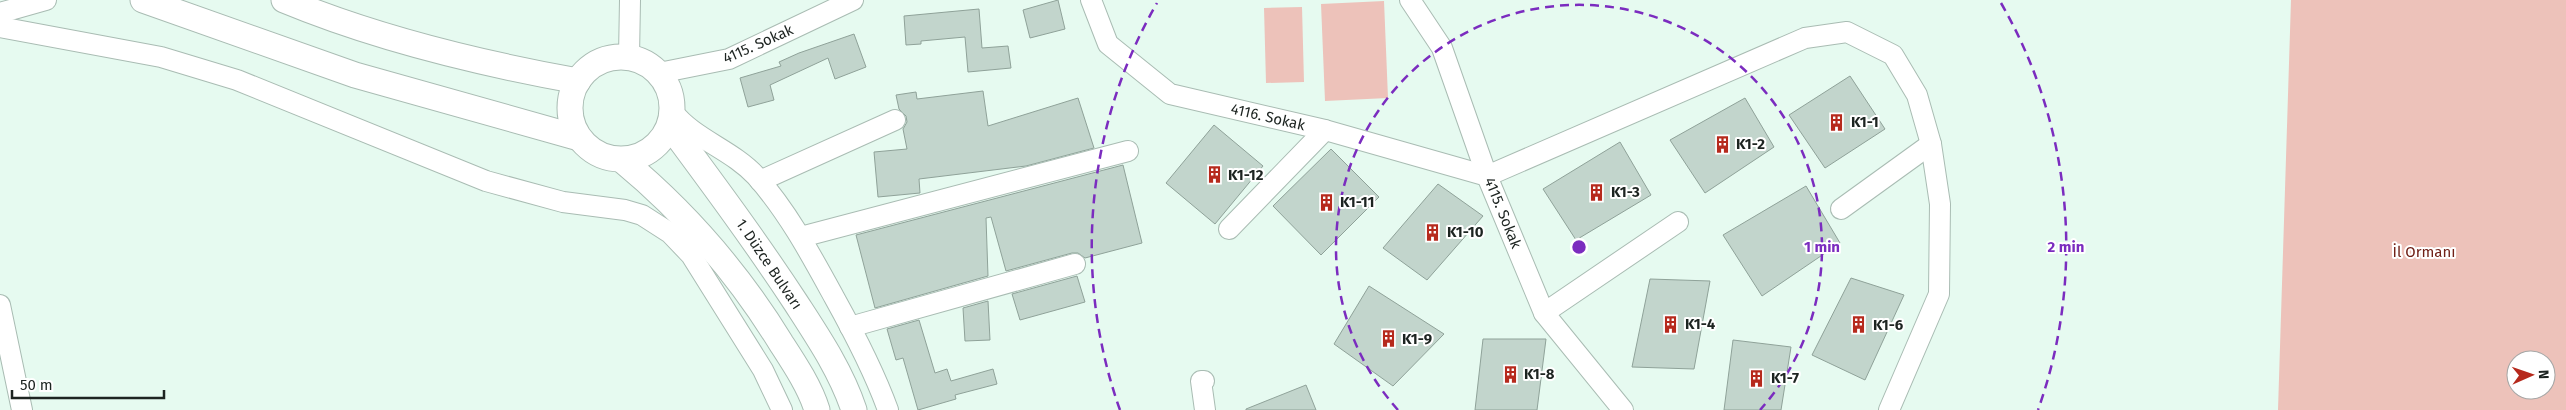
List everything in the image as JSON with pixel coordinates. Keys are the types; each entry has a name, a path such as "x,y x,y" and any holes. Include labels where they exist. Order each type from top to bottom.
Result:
{"main road":[{"path":"143,0 355,75 579,138"},
{"path":"284,0 321,15 459,57 495,66 578,80"},
{"path":"612,57 629,57 646,62 659,73 672,98 671,119 663,138 652,150 637,157 622,160 606,158 591,150 579,138 571,123 569,106 573,88 578,80 582,74 596,63 612,57"},
{"name":"1. Düzce Bulvarı","path":"671,119 827,350 847,389 854,410"},
{"path":"622,160 650,183 723,259 762,313 792,360 817,410"}],"street":[{"path":"4,13 46,0"},
{"path":"629,57 630,0"},
{"name":"4115. Sokak","path":"659,73 729,59 852,0"},
{"name":"4116. Sokak","path":"1091,0 1108,44 1170,94 1325,130 1488,176"},
{"name":"4115. Sokak","path":"1410,0 1442,48 1488,176 1544,313 1623,410"},
{"path":"4,13 237,80 486,181 563,202 625,210 642,215 670,233 691,255 763,370 782,410"},
{"path":"1488,176 1806,38 1847,32 1893,55 1917,95 1930,144 1940,204 1939,294 1890,410"},
{"path":"671,119 723,148 760,182 801,237 850,327 888,410"},
{"path":"760,182 895,120"},
{"path":"1229,229 1325,130"},
{"path":"1841,209 1930,144"},
{"path":"801,237 1128,151"},
{"path":"1544,313 1678,222"},
{"path":"850,327 1076,264"},
{"path":"0,305 22,410"},
{"path":"1204,381 1201,381 1205,410"}],"green space":[{"name":"İl Ormanı","path":"2291,0 2566,0 2566,410 2278,410"},
{"path":"1384,1 1388,98 1325,101 1321,4"},
{"path":"1302,7 1304,82 1266,83 1264,8"}],"building":[{"path":"1058,0 1065,29 1030,38 1023,10"},
{"path":"979,9 982,48 1008,46 1011,68 968,72 965,37 921,41 921,44 906,45 904,16"},
{"path":"854,34 866,67 835,79 828,58 770,85 774,100 748,107 740,78 781,66 779,62 799,53"},
{"name":"K1-1","path":"1850,76 1885,129 1825,168 1789,115"},
{"path":"983,91 988,126 1078,98 1094,148 1026,166 919,179 920,193 878,197 874,152 907,149 903,129 907,122 906,116 899,109 896,95 916,92 917,99"},
{"name":"K1-2","path":"1745,98 1774,147 1705,193 1670,140"},
{"name":"K1-12","path":"1214,125 1263,166 1215,224 1166,183"},
{"name":"K1-3","path":"1620,142 1651,195 1576,240 1543,189"},
{"name":"K1-11","path":"1331,149 1379,197 1321,255 1273,206"},
{"path":"1123,165 1142,243 1085,258 1078,253 1072,253 1006,271 991,217 986,218 988,276 875,308 856,235"},
{"name":"K1-10","path":"1438,184 1483,216 1427,280 1383,248"},
{"path":"1806,186 1840,243 1762,296 1723,235"},
{"path":"1077,276 1085,302 1020,320 1012,294"},
{"name":"K1-6","path":"1851,278 1904,295 1865,380 1812,355"},
{"name":"K1-4","path":"1650,279 1710,281 1694,369 1632,367"},
{"name":"K1-9","path":"1369,286 1444,334 1393,386 1334,344"},
{"path":"988,301 990,340 965,341 963,308"},
{"path":"919,320 935,373 947,369 951,381 993,369 997,384 955,395 956,399 918,410 903,358 896,360 887,329"},
{"name":"K1-8","path":"1483,339 1546,339 1537,410 1475,410"},
{"name":"K1-7","path":"1733,340 1791,347 1781,410 1724,410"},
{"path":"1306,385 1316,410 1246,410 1246,409"}],"place":[{"name":"K1-1","path":"1837,122"},
{"name":"K1-2","path":"1722,144"},
{"name":"K1-12","path":"1214,175"},
{"name":"K1-3","path":"1597,192"},
{"name":"K1-11","path":"1326,202"},
{"name":"K1-10","path":"1433,232"},
{"name":"K1-4","path":"1671,324"},
{"name":"K1-6","path":"1859,325"},
{"name":"K1-9","path":"1388,339"},
{"name":"K1-8","path":"1510,374"},
{"name":"K1-7","path":"1757,378"}]}
